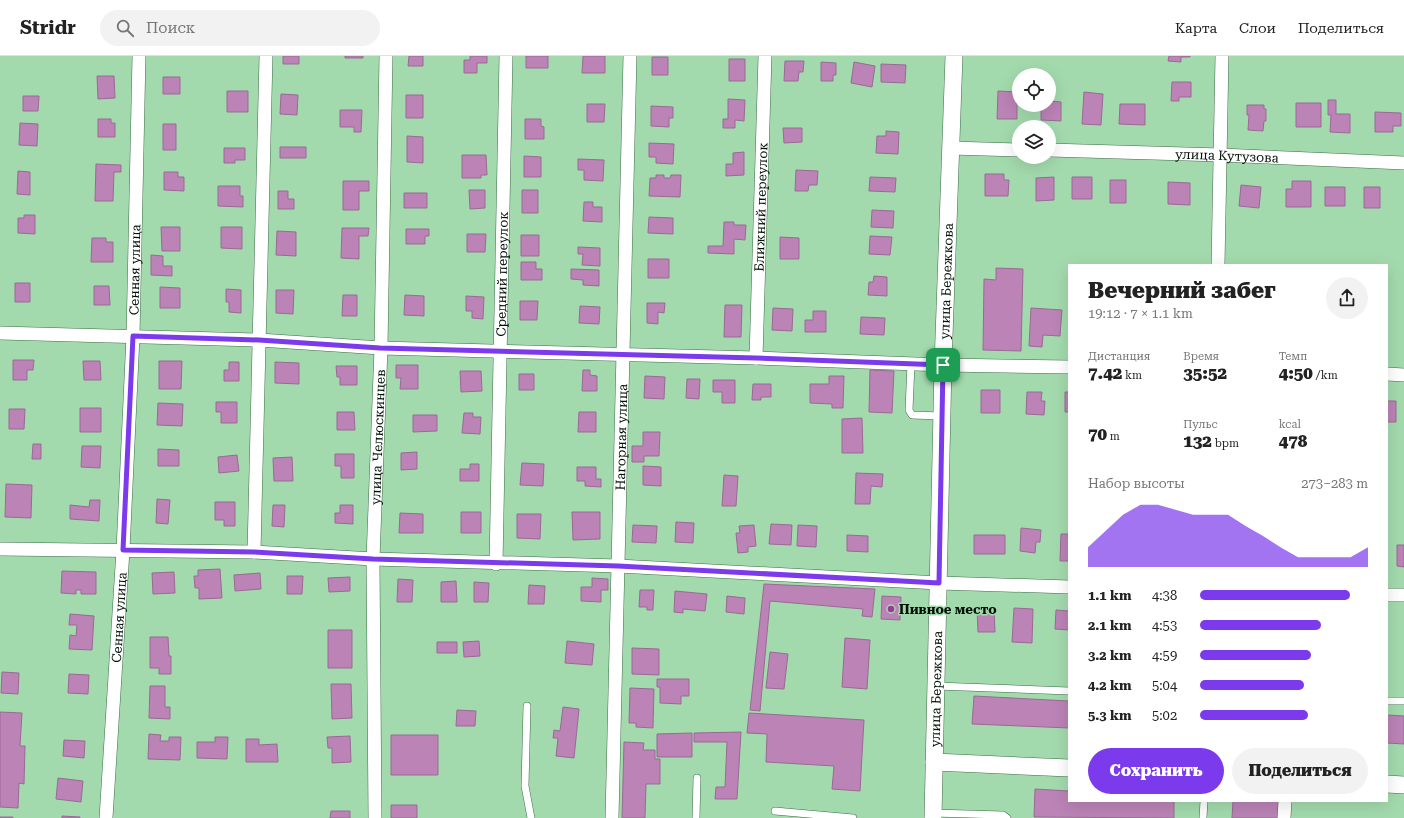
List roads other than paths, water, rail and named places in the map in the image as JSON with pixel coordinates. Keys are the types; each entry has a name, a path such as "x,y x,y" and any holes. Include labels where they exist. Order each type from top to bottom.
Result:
{"street":[{"name":"Сенная улица","path":"106,818 123,550 133,336 139,56"},
{"path":"254,552 266,56"},
{"name":"улица Челюскинцев","path":"374,818 373,559 380,348 386,56"},
{"name":"Средний переулок","path":"496,564 506,56"},
{"name":"Нагорная улица","path":"612,818 630,56"},
{"name":"Ближний переулок","path":"756,358 765,56"},
{"name":"улица Бережкова","path":"933,815 943,365 954,56"},
{"path":"1218,264 1222,56"},
{"path":"951,148 1012,150"},
{"name":"улица Кутузова","path":"1056,150 1221,155 1404,163"},
{"path":"0,333 259,340 380,348 500,350 943,365 1068,367"},
{"path":"1388,374 1404,375"},
{"path":"0,549 254,552 373,559 496,564 618,566 939,583 1068,587"},
{"path":"1388,595 1404,596"},
{"path":"934,762 1068,768"},
{"path":"1388,784 1404,785"},
{"path":"1284,818 1285,802"}],"lane":[{"path":"911,364 909,410 912,415 942,416"},
{"path":"936,686 1068,691"},
{"path":"1388,701 1404,701"},
{"path":"527,706 525,786 531,818"},
{"path":"696,818 697,778"},
{"path":"1203,818 1204,802"},
{"path":"775,811 854,818"},
{"path":"933,815 1003,815 1007,818"}],"place":[{"name":"Пивное место","path":"891,609"}]}
